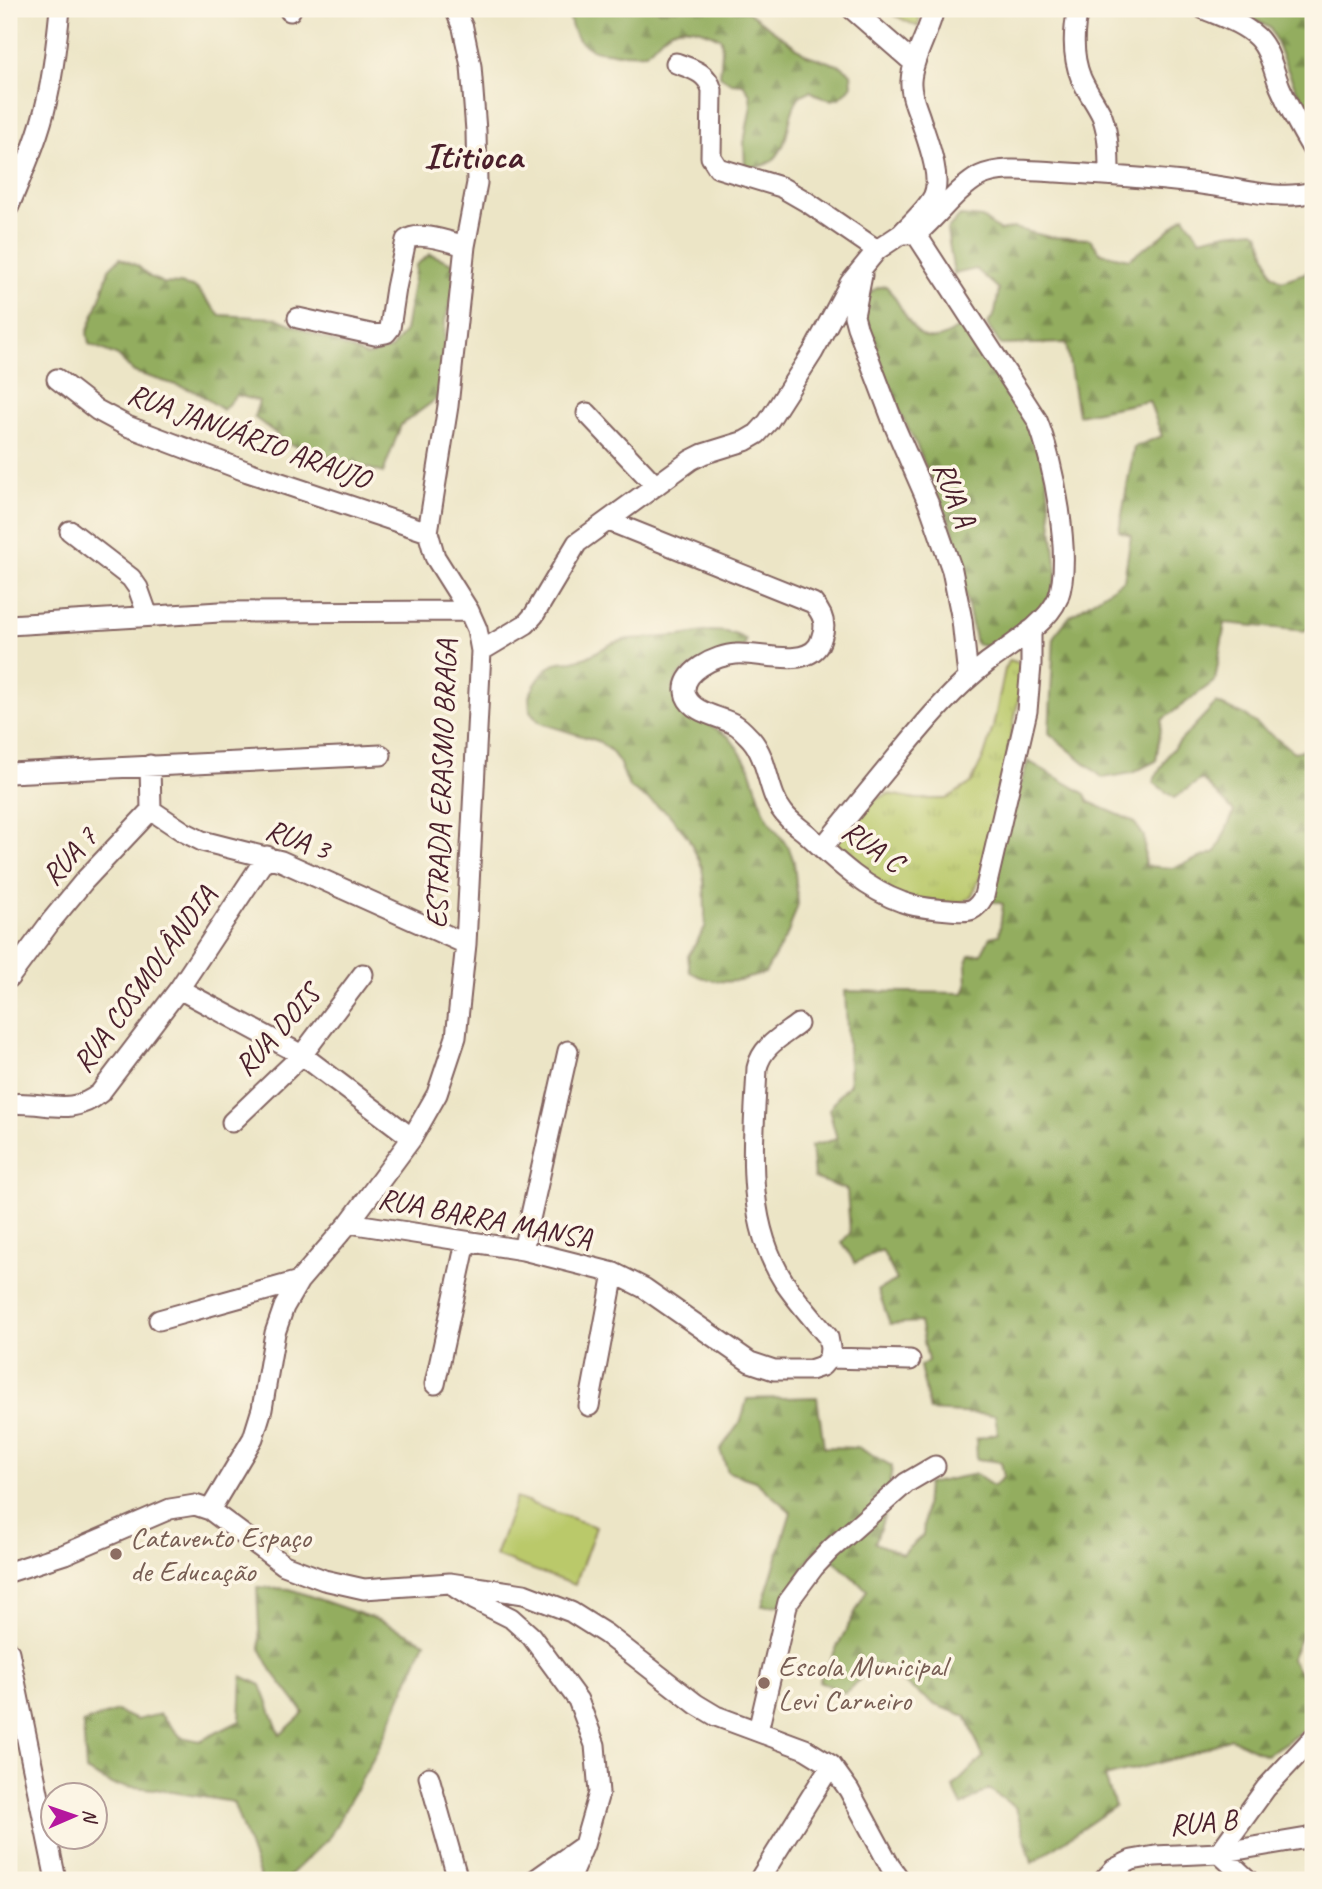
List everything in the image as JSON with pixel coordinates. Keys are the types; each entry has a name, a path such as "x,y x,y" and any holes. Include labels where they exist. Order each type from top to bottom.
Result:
{"street":[{"path":"9,206 34,144 47,100 60,9"},
{"name":"ESTRADA ERASMO BRAGA","path":"210,1510 253,1438 275,1333 284,1307 299,1281 349,1223 412,1138 437,1094 456,1037 466,944 481,652 477,629 469,611 435,557 428,532 448,405 465,246 477,183 471,66 463,28 455,9"},
{"path":"852,9 914,63"},
{"path":"909,234 936,189 933,162 911,89 914,63 934,9"},
{"path":"1077,9 1074,42 1076,59 1081,78 1102,116 1109,156 1109,175"},
{"path":"1204,9 1259,38 1281,89 1313,150"},
{"path":"676,63 703,74 710,81 711,157 718,168 781,187 877,250"},
{"path":"481,652 526,624 534,615 577,543 691,460 757,435 813,352 844,294 877,250 922,230 965,187 980,176 1017,170 1207,184 1267,194 1313,192"},
{"path":"822,848 934,712 968,677 1031,630 1049,613 1058,598 1063,576 1063,547 1052,466 1037,420 1010,377 909,234"},
{"path":"298,318 375,335 386,333 390,328 406,240 411,236 421,235 465,246"},
{"name":"RUA A","path":"864,266 854,316 895,427 930,507 952,570 962,620 968,677"},
{"name":"RUA JANUÁRIO ARAUJO","path":"57,379 97,410 127,426 248,472 428,532"},
{"path":"587,413 656,486"},
{"name":"RUA C","path":"609,521 813,603 822,614 825,628 818,647 807,655 783,658 734,654 712,661 690,674 685,683 685,694 690,703 698,709 737,726 753,741 783,813 867,884 903,902 972,911 979,906 984,896 1027,711 1031,630"},
{"path":"70,531 131,578 149,616"},
{"path":"9,625 220,612 469,611"},
{"path":"9,773 381,755"},
{"path":"150,765 151,810"},
{"name":"RUA 3","path":"151,810 202,841 281,860 466,944"},
{"name":"RUA 7","path":"9,978 85,880 151,810"},
{"name":"RUA COSMOLÂNDIA","path":"9,1104 74,1107 89,1102 100,1093 178,989 267,856"},
{"name":"RUA DOIS","path":"232,1122 302,1055 363,974"},
{"path":"178,989 302,1055 412,1138"},
{"path":"798,1024 764,1050 757,1068 752,1171 757,1213 766,1247 784,1282 828,1337 829,1358 910,1360"},
{"path":"523,1250 568,1051"},
{"name":"RUA BARRA MANSA","path":"349,1223 523,1250 614,1273 644,1288 750,1362 774,1370 810,1370 822,1366 829,1358"},
{"path":"435,1384 466,1242"},
{"path":"589,1406 614,1273"},
{"path":"159,1320 299,1281"},
{"path":"758,1731 789,1602 800,1584 831,1549 906,1483 935,1466"},
{"path":"9,1572 65,1554 170,1509 195,1505 210,1510 284,1565 324,1580 365,1588 450,1583 524,1594 571,1612 606,1634 696,1704 716,1716 805,1749 831,1765 849,1790 900,1880"},
{"path":"450,1583 475,1600 511,1618 531,1636 578,1700 595,1745 599,1793 584,1845 569,1880"},
{"path":"9,1652 56,1880"},
{"path":"1248,1880 1219,1853 1266,1788 1313,1738"},
{"path":"759,1880 831,1765"},
{"path":"429,1777 458,1880"},
{"name":"RUA B","path":"1104,1880 1114,1869 1132,1860 1155,1856 1219,1853 1313,1837"},
{"path":"536,1880 584,1845"}],"green space":[{"path":"571,9 744,9 807,55 841,66 851,73 852,85 838,99 823,98 810,91 800,96 794,106 779,153 766,164 745,167 744,142 751,106 750,94 743,84 731,83 720,76 721,39 699,29 683,28 668,32 646,53 598,51 578,39 572,27"},
{"path":"892,9 921,9 918,27 892,14"},
{"path":"1235,9 1313,9 1313,120 1295,87 1270,28"},
{"path":"960,216 982,218 1000,231 1014,228 1049,237 1090,239 1101,253 1129,259 1162,236 1184,216 1200,239 1254,230 1259,233 1272,274 1282,281 1313,268 1313,621 1305,631 1225,623 1215,681 1162,720 1156,761 1132,773 1103,778 1049,733 1054,636 1070,616 1124,580 1131,535 1119,531 1134,447 1162,436 1149,401 1078,415 1066,343 1001,345 987,325 995,313 999,289 976,269 954,274 947,230"},
{"path":"430,254 455,264 459,277 445,320 442,395 401,425 383,473 290,444 254,417 259,401 236,395 223,410 195,391 134,372 118,356 89,344 87,333 109,269 120,258 138,266 150,277 163,283 196,288 220,315 276,318 367,356 391,349 405,331 416,265"},
{"path":"886,286 914,328 922,335 931,339 943,337 958,328 970,333 1019,397 1041,452 1047,481 1057,572 1050,602 1015,632 989,647 976,644 964,587 962,559 953,530 917,446 890,393 861,311 869,294"},
{"path":"710,631 737,635 746,640 745,646 690,667 678,676 673,689 679,703 729,737 750,768 764,811 789,848 794,862 798,904 788,933 765,973 728,982 709,980 690,972 688,956 705,928 705,912 702,867 688,837 668,813 629,787 619,762 610,750 598,741 540,723 530,711 529,696 546,669 559,662 587,657 613,643 628,639"},
{"path":"1010,660 1025,665 986,865 971,897 953,907 899,899 838,852 838,836 860,806 888,794 917,799 946,799 971,783 984,756 1005,669"},
{"path":"1216,703 1246,716 1294,752 1313,748 1313,1623 1307,1623 1291,1659 1313,1695 1313,1721 1303,1731 1266,1755 1231,1738 1188,1755 1105,1777 1115,1806 1032,1863 1016,1808 989,1789 962,1806 953,1787 983,1757 966,1716 935,1705 877,1663 845,1693 819,1681 867,1590 835,1562 814,1551 781,1605 762,1606 791,1512 755,1481 728,1472 720,1450 741,1421 747,1399 817,1397 824,1447 859,1448 892,1466 887,1508 875,1543 902,1554 923,1535 927,1484 975,1474 993,1486 1004,1477 1001,1462 977,1459 976,1439 998,1433 995,1415 930,1411 920,1366 928,1361 920,1322 890,1324 878,1290 897,1280 882,1250 855,1263 842,1242 850,1233 847,1190 814,1178 811,1146 837,1139 829,1110 850,1084 845,991 964,993 967,986 966,965 970,955 981,954 990,937 999,935 1003,904 984,899 1028,761 1085,794 1089,802 1133,821 1144,836 1145,866 1173,868 1216,852 1234,812 1202,779 1174,798 1153,782 1169,753"},
{"path":"516,1498 596,1527 575,1585 495,1556"},
{"path":"257,1587 290,1589 381,1621 425,1642 377,1752 329,1838 285,1880 261,1880 233,1802 113,1785 108,1780 86,1771 83,1723 117,1711 136,1720 160,1714 181,1737 200,1741 240,1721 242,1676 261,1685 280,1735 304,1713 272,1671 260,1648"}],"place":[{"name":"Catavento Espaço de Educação","path":"116,1554"},
{"name":"Escola Municipal Levi Carneiro","path":"764,1683"}],"district":[{"name":"Ititioca","path":"473,155"}]}
